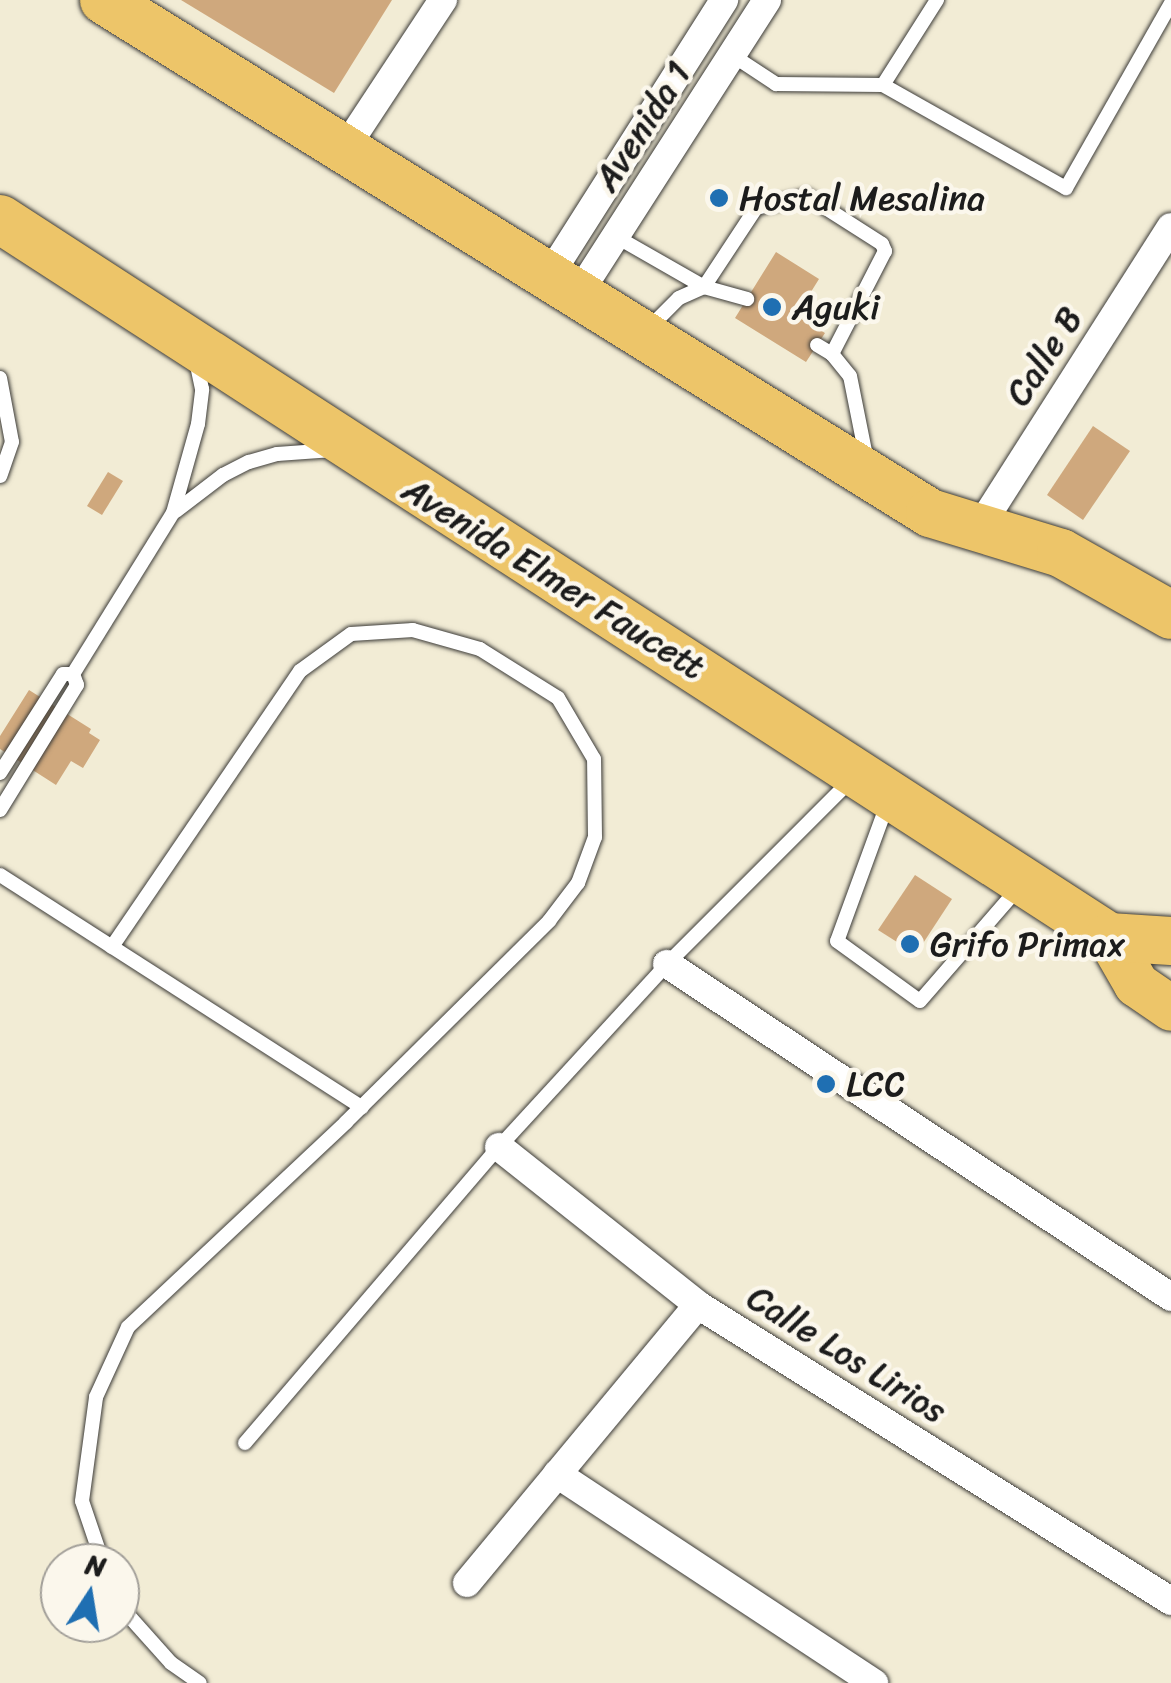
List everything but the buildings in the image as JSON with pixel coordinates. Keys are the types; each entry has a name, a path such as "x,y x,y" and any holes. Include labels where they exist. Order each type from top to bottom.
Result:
{"highway":[{"path":"104,0 930,513 981,525 1061,553 1171,615"},
{"name":"Avenida Elmer Faucett","path":"0,219 348,448 582,592 1108,937 1171,941"}],"main road":[{"name":"Avenida Elmer Faucett","path":"1108,937 1136,984 1171,1008"}],"street":[{"path":"344,150 442,0"},
{"name":"Avenida 1","path":"564,284 724,0"},
{"name":"Avenida 1","path":"564,284 615,236 768,0"},
{"name":"Calle B","path":"981,525 1171,227"},
{"path":"667,964 1171,1298"},
{"name":"Calle Los Lirios","path":"499,1148 698,1305 1171,1602"},
{"path":"468,1583 698,1305"},
{"path":"557,1474 874,1683"}],"lane":[{"path":"882,84 937,0"},
{"path":"732,56 776,84 882,84 1066,188 1171,3"},
{"path":"643,335 679,298 704,288 756,208 807,196 882,244 885,251 832,354"},
{"path":"615,236 704,288 747,299"},
{"path":"72,674 173,513 201,405 193,344"},
{"path":"817,345 832,354 850,376 869,476"},
{"path":"0,378 12,442 0,476"},
{"path":"173,513 223,474 249,462 277,454 348,448"},
{"path":"96,1543 82,1501 96,1397 128,1327 362,1107 548,921 578,883 596,838 594,760 558,698 480,649 413,630 351,634 300,671 112,948"},
{"path":"0,773 62,674 72,674"},
{"path":"0,810 78,685 72,674"},
{"path":"873,785 836,941 920,1001 1023,882"},
{"path":"245,1442 499,1148 667,964 873,785"},
{"path":"0,875 362,1107"},
{"path":"140,1628 171,1663 200,1683"}],"place":[{"name":"Hostal Mesalina","path":"719,198"},
{"name":"Aguki","path":"772,307"},
{"name":"Grifo Primax","path":"910,944"},
{"name":"LCC","path":"826,1084"}]}
